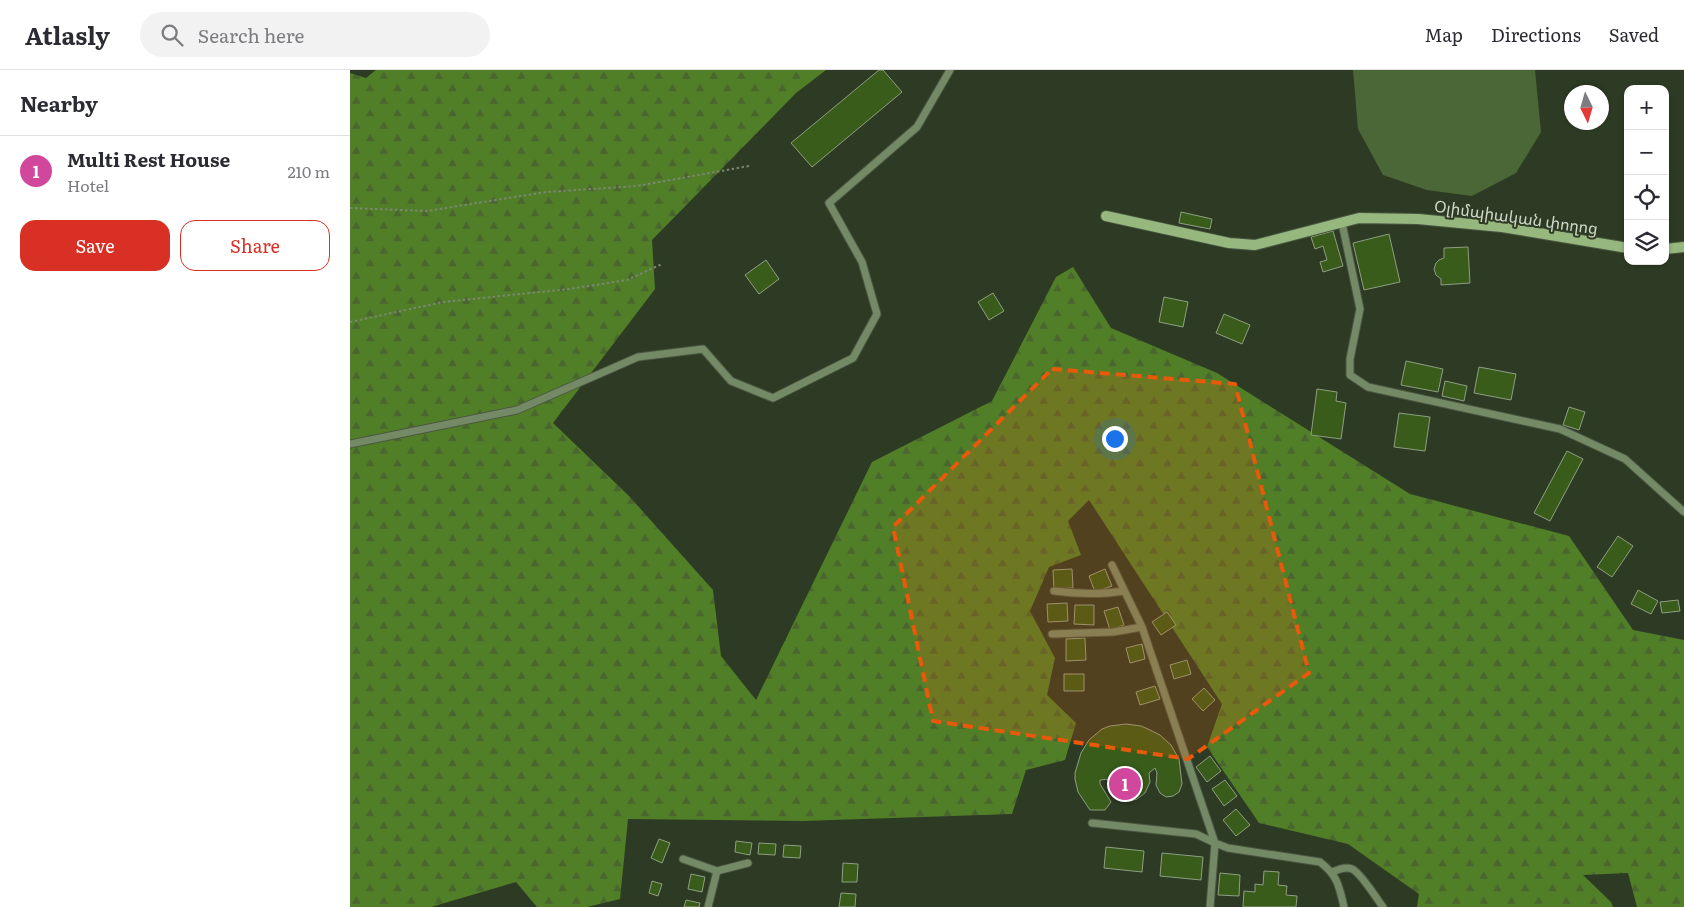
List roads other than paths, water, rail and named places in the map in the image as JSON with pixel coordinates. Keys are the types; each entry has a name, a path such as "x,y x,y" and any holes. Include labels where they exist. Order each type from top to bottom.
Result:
{"street":[{"name":"Օլիմպիական փողոց","path":"1106,216 1228,243 1255,245 1359,218 1418,219 1502,227 1624,247"},
{"path":"1669,249 1684,247"}],"lane":[{"path":"350,444 517,410 638,357 703,349 731,381 773,398 853,358 877,314 862,262 829,203 917,127 950,70"},
{"path":"1342,222 1360,309 1350,359 1350,375 1368,387 1560,429 1625,459 1684,512"},
{"path":"1112,565 1142,627 1215,843 1210,907"},
{"path":"1054,591 1104,594 1124,591"},
{"path":"1052,634 1113,632 1142,627"},
{"path":"1092,823 1196,834 1228,848 1320,862 1332,872 1339,885 1344,907"},
{"path":"684,859 717,871 748,863"},
{"path":"1332,872 1342,868 1351,868 1357,872 1383,907"},
{"path":"708,907 717,871"}],"place":[{"name":"Multi Rest House","path":"1125,784"}]}
